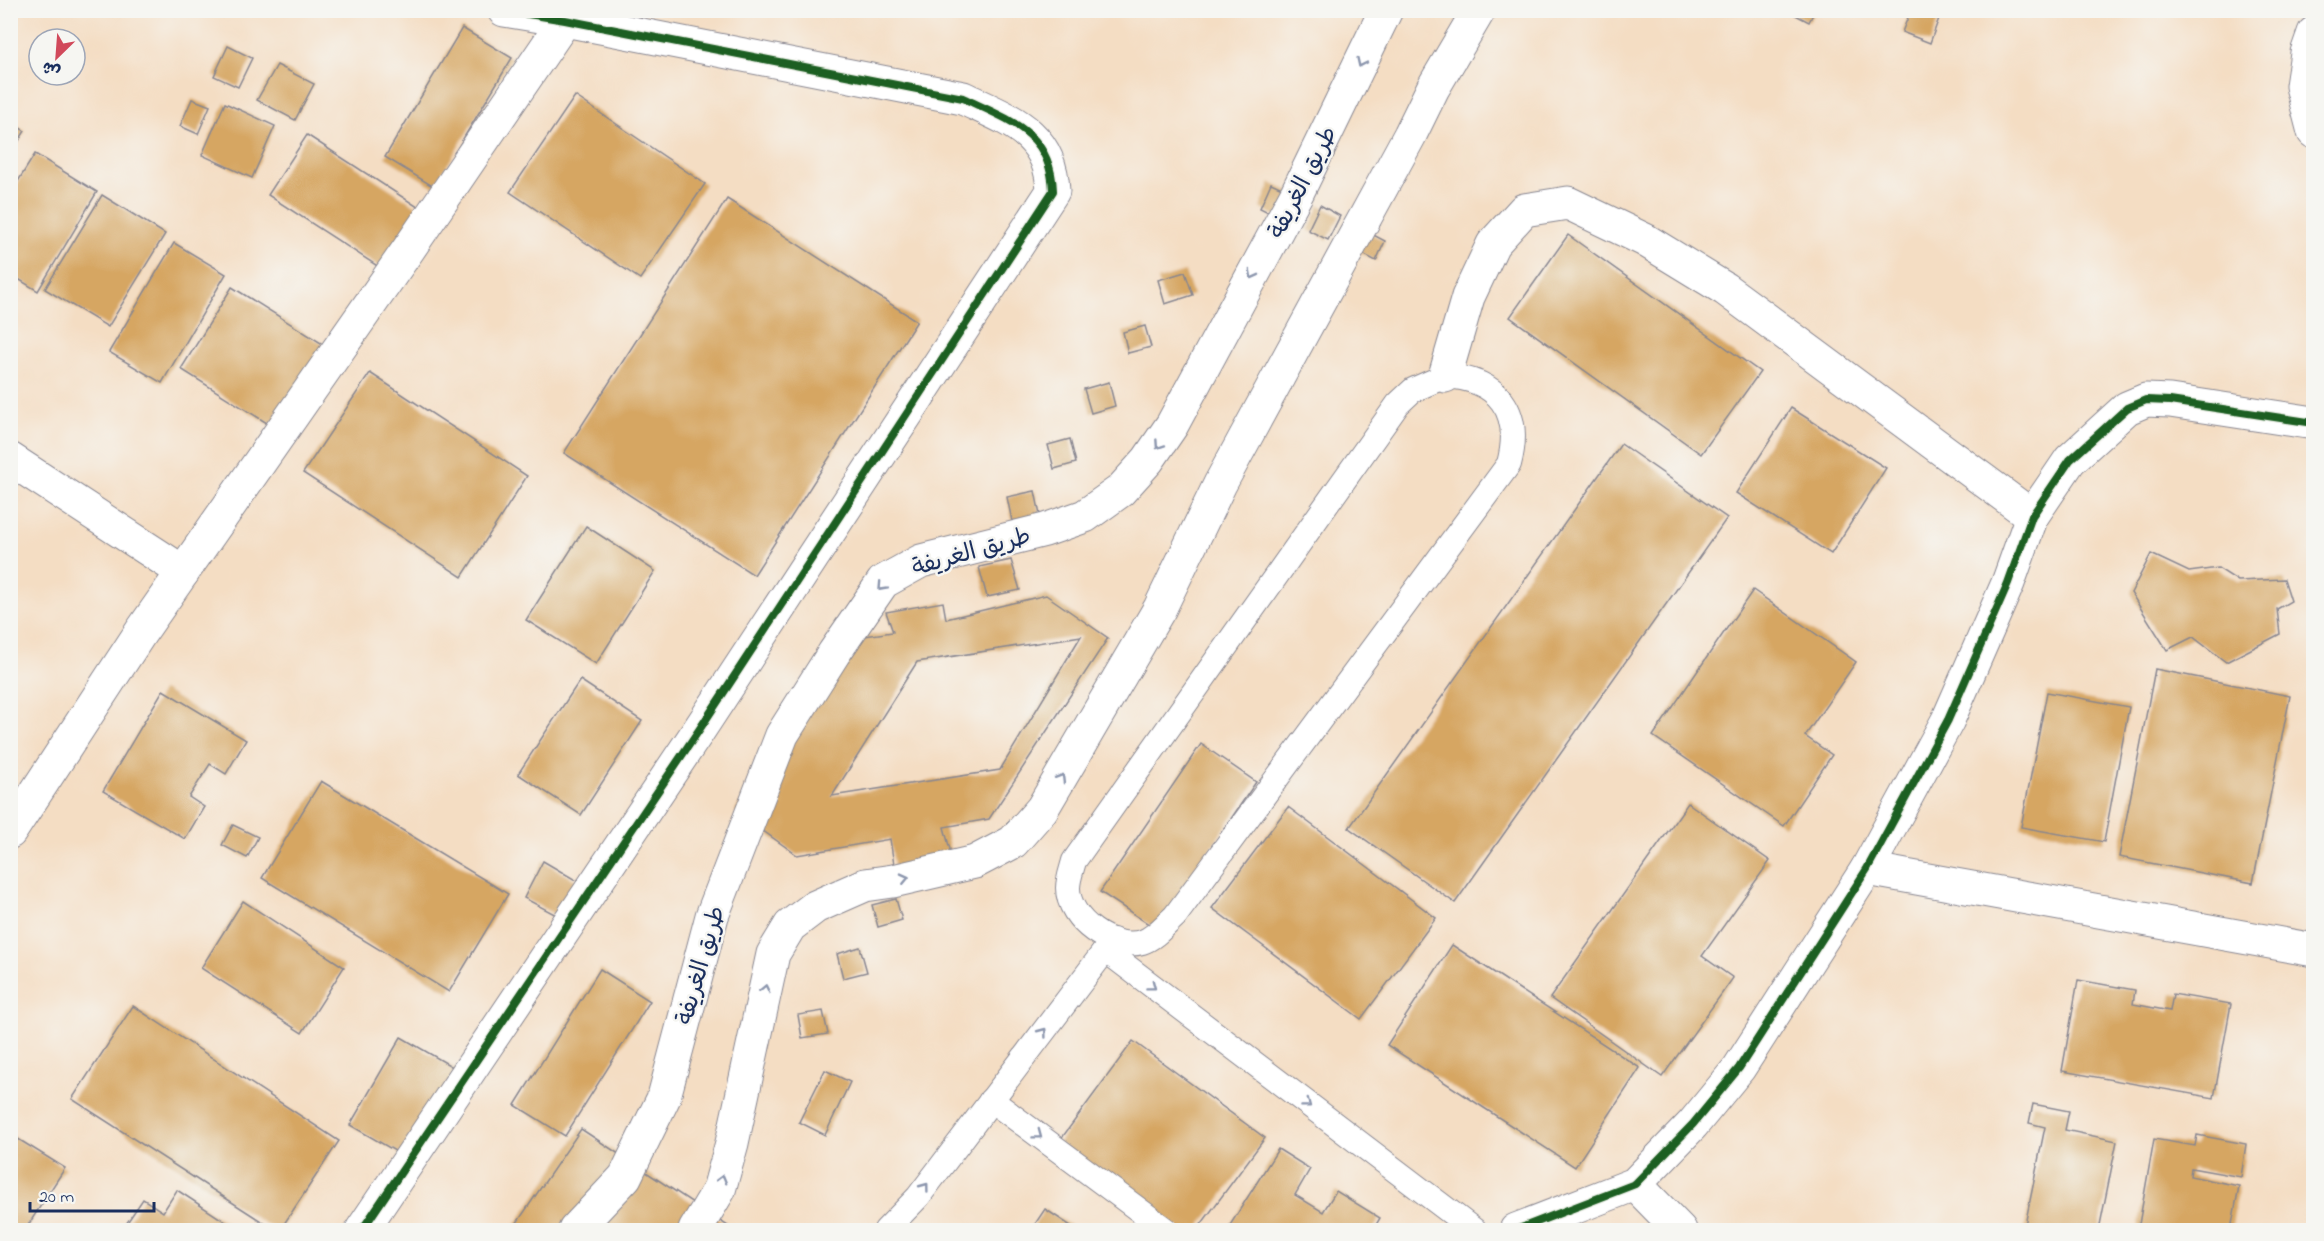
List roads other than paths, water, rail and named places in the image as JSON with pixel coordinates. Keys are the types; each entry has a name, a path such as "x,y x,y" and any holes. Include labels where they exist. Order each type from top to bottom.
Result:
{"street":[{"path":"362,1230 705,720 1053,191 1052,172 1042,148 1018,124 963,98 504,10"},
{"name":"طريق الغريفة","path":"576,1230 625,1177 664,1097 712,916 782,735 834,653 883,582 921,561 1045,530 1085,516 1120,491 1148,460 1172,425 1297,193 1386,10"},
{"path":"695,1230 719,1191 732,1143 773,954 790,926 815,907 865,885 893,881 975,862 1013,842 1042,809 1160,608 1220,484 1410,135 1433,88 1479,10"},
{"path":"10,832 141,632 408,250 565,20"},
{"path":"2313,33 2307,53 2302,86 2313,132"},
{"path":"1444,376 1468,297 1493,244 1524,210 1568,203 1645,240 1725,289 2032,516"},
{"path":"1516,1230 1558,1216 1635,1184 1693,1124 1739,1068 1867,869 1948,720 2008,584 2032,516 2070,460 2127,408 2146,400 2170,400 2313,423"},
{"path":"10,459 183,572"},
{"path":"1867,869 2313,950"},
{"path":"1635,1184 1680,1230"}],"lane":[{"path":"1109,945 1135,944 1146,941 1175,916 1509,464 1514,429 1508,410 1483,384 1465,377 1444,376 1413,390 1398,404 1074,861 1068,889 1072,904 1083,921 1109,945 1474,1230"},
{"path":"891,1228 918,1197 1109,945"},
{"path":"991,1100 1166,1230"}]}
